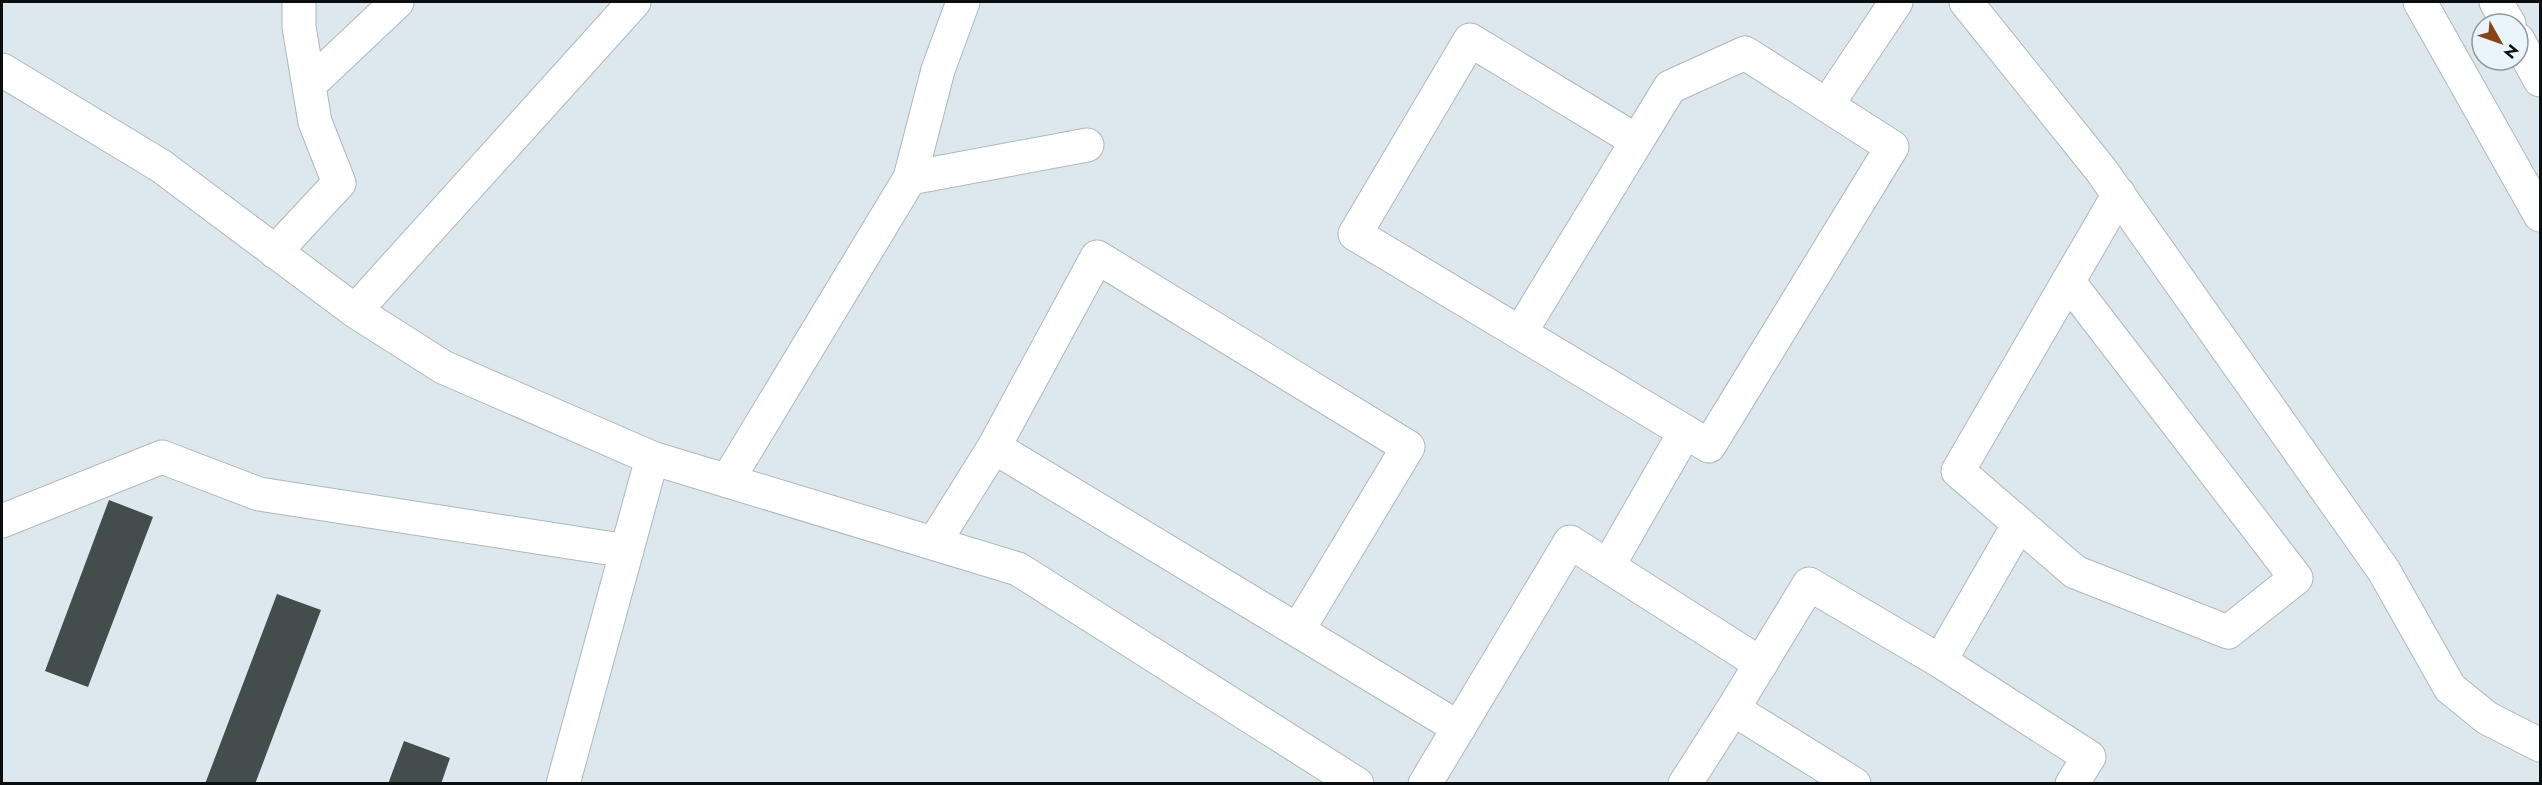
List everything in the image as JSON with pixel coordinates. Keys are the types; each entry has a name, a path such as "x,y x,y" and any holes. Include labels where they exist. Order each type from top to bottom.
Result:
{"main road":[{"path":"275,252 339,183 315,122 299,27 299,2"},
{"path":"309,85 397,2"},
{"path":"355,311 634,2"},
{"path":"727,481 910,178 939,70 963,2"},
{"path":"1827,105 1896,2"},
{"path":"1966,2 2118,194 2384,571 2450,688 2487,718 2541,745"},
{"path":"2420,2 2541,215"},
{"path":"1520,333 1670,87 1745,53 1892,147 1709,446 1685,432 1520,333 1355,234 1470,40 1636,141"},
{"path":"2530,61 2541,80"},
{"path":"2,70 161,166 355,311 443,367 652,459 1018,569 1356,783"},
{"path":"910,178 1088,146"},
{"path":"2068,281 2296,578 2228,632 2075,572 1958,471 2118,194"},
{"path":"934,543 994,447 1098,257 1408,447 1298,630"},
{"path":"1608,566 1685,432"},
{"path":"994,447 1459,728"},
{"path":"2,522 162,457 259,494 627,551"},
{"path":"563,783 652,459"},
{"path":"1940,661 2019,524"},
{"path":"1425,783 1570,542 1761,664"},
{"path":"1685,783 1809,584 1940,661 2090,757 2072,783"},
{"path":"1733,709 1854,783"}],"building":[{"path":"109,500 153,517 88,687 45,671"},
{"path":"277,594 321,610 255,784 205,784"},
{"path":"404,741 450,758 441,784 388,784"}]}
